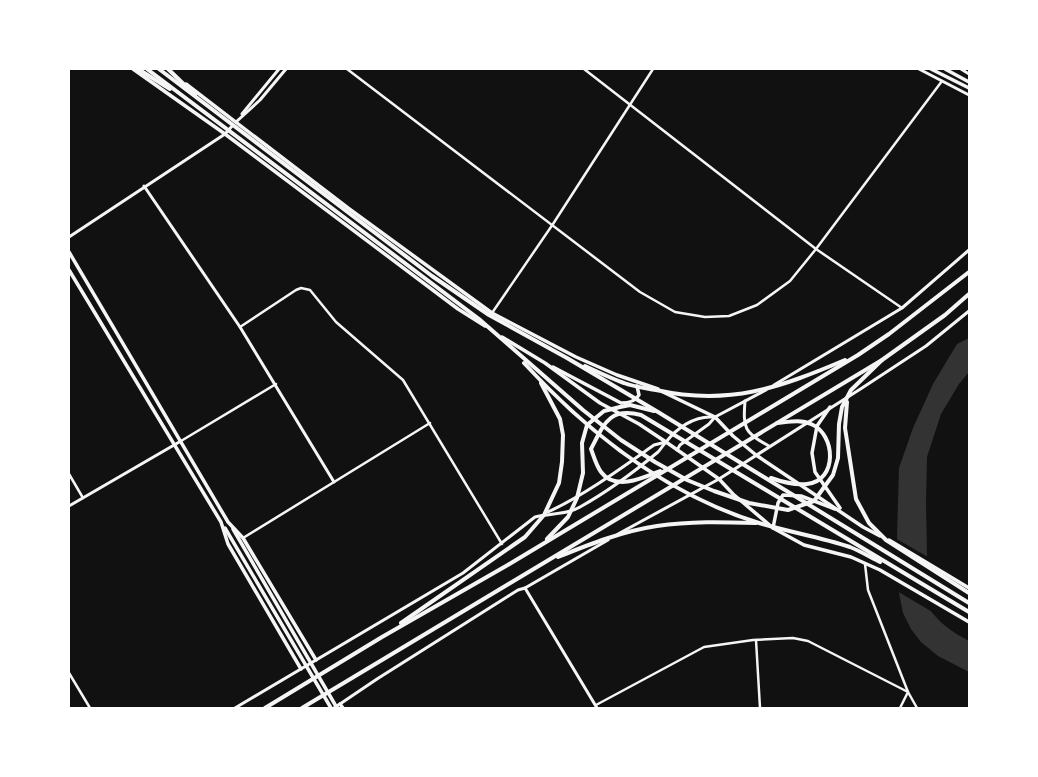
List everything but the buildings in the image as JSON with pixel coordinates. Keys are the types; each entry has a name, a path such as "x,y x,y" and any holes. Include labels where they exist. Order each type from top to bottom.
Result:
{"highway":[{"path":"138,69 187,100"},
{"path":"147,69 340,216 479,319 583,410 621,440 655,462 688,480 714,491 749,503 788,510 814,501 833,475 838,458 839,424 842,407 851,391 882,360"},
{"path":"159,69 432,276 489,315 567,358 762,474 838,523 969,603"},
{"path":"167,69 205,105"},
{"path":"265,708 382,637 506,566 858,354 888,334 969,272"},
{"path":"302,708 882,360 945,315 969,294"},
{"path":"513,350 538,377 595,431 625,456 663,481 720,508 759,523 852,548 903,573"},
{"path":"567,358 625,384 680,395 712,397 762,391 797,380 858,354"},
{"path":"382,637 525,537 536,526 553,498 559,483 562,462 560,419 538,377"},
{"path":"851,391 845,414 845,428 856,499 861,510 869,523 886,540 969,593"},
{"path":"543,543 568,517 577,498 583,473 582,442 587,425 604,411 630,405 658,412"},
{"path":"677,463 636,481 613,481 602,474 591,449 605,423 610,418 627,411 641,415 969,612"},
{"path":"762,474 783,482 808,484 820,478 828,469 830,457 829,444 822,432 811,424 804,422 797,421 775,423"},
{"path":"546,562 600,540 656,526 713,522 759,523"}],"main road":[{"path":"133,69 225,134 458,309 545,363 621,403 628,403 639,396 639,389 634,381"},
{"path":"167,69 348,208 492,313 576,357 634,381 651,386 716,417 733,436 756,455 842,511 863,527 894,542 969,588"},
{"path":"69,237 144,186 225,134 279,69"},
{"path":"236,122 260,100 286,69"},
{"path":"919,69 969,95"},
{"path":"931,69 969,88"},
{"path":"945,69 969,82"},
{"path":"961,69 969,74"},
{"path":"144,186 240,327 276,384 334,482"},
{"path":"677,450 716,417 786,379 902,308 969,250"},
{"path":"69,252 228,522 241,538 316,660"},
{"path":"69,270 331,708"},
{"path":"334,708 518,590 525,588 645,518 718,479 909,358 969,312"},
{"path":"545,363 600,403 639,424 718,479 773,528 804,545 851,557 893,578 969,622"},
{"path":"745,401 743,419 746,428 752,436 769,446"},
{"path":"830,408 816,426 812,453 815,472 842,511"},
{"path":"540,515 561,513 579,508 613,486 659,451 679,429 703,416 716,417"},
{"path":"69,506 181,441"},
{"path":"235,708 463,573 535,517 563,505 592,488 654,445 666,442"},
{"path":"773,528 778,503 784,495 801,496 842,511"},
{"path":"221,522 228,544 301,669"},
{"path":"241,538 337,708"},
{"path":"525,588 596,707"},
{"path":"340,704 343,708"}],"street":[{"path":"347,69 553,224 640,292 675,312 706,316 729,316 757,305 790,281 816,250 942,81"},
{"path":"584,69 816,250 902,308"},
{"path":"492,313 553,224 653,69"},
{"path":"240,327 296,290 301,288 310,290 336,322 403,380 502,544"},
{"path":"181,441 276,384"},
{"path":"241,538 430,423"},
{"path":"69,474 83,498"},
{"path":"865,564 868,590 908,692 917,708"},
{"path":"596,707 704,646 756,640 793,638 808,641 908,692"},
{"path":"756,640 760,708"},
{"path":"69,673 90,708"},
{"path":"900,708 908,692"}],"shaded area":[{"path":"969,338 969,372 959,384 941,414 927,457 926,503 928,607 946,627 969,641 969,672 938,656 921,642 911,629 903,613 899,593 897,537 899,468 913,428 933,384 957,344"}],"pier":[{"path":"895,538 928,557 930,607 934,613 897,591"}]}
